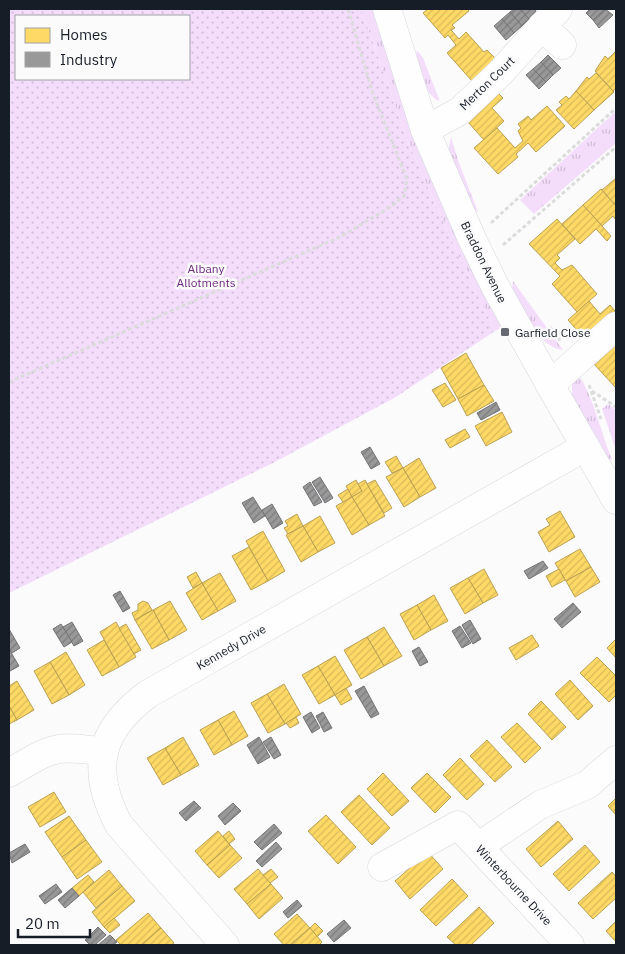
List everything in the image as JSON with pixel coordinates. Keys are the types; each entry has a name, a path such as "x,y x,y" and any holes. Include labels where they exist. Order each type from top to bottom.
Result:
{"street":[{"name":"Braddon Avenue","path":"387,9 425,130 472,239 496,288 584,447 616,500"},
{"name":"Merton Court","path":"425,130 460,111 500,73 550,18 562,45"},
{"path":"550,385 616,326"},
{"name":"Kennedy Drive","path":"225,945 119,825 105,788 104,752 107,739 118,721 148,694 584,447"},
{"path":"9,773 51,749 66,747 104,752"},
{"path":"479,846 540,805 587,785 616,760"},
{"name":"Winterbourne Drive","path":"382,868 458,824 570,945"}],"path":[{"path":"9,382 340,237 392,206 404,196 407,179 373,94 348,9"},
{"path":"486,218 489,225 616,108"},
{"path":"496,240 500,248 616,148"},
{"path":"548,325 576,362 592,390 602,424"},
{"path":"592,390 616,407"}],"green space":[{"name":"Albany Allotments","path":"9,9 361,9 410,147 454,246 495,331 396,397 273,463 9,593"},
{"path":"361,9 373,9 396,78 502,327 495,331 454,246 410,147"},
{"path":"417,50 423,58 439,99 438,101 428,91 420,78 416,63"},
{"path":"616,111 616,143 534,214 520,200"},
{"path":"451,137 478,212 472,208 448,152"},
{"path":"513,281 563,350 547,343 523,319 513,300"},
{"path":"579,375 589,395 612,459 606,462 572,399 572,385"},
{"path":"608,404 616,410 616,450 602,409"}],"building: Homes":[{"path":"428,9 467,9 469,11 452,25 455,28 451,30 459,39 466,32 484,52 487,50 495,58 492,61 494,63 472,81 447,53 456,45 448,35 445,38 423,13"},
{"path":"616,51 616,88 613,91 595,71 605,56 608,59"},
{"path":"596,73 614,92 594,110 576,91 587,77 589,79"},
{"path":"576,91 594,110 574,129 556,110 562,105 559,102 566,96 569,99"},
{"path":"498,93 503,98 492,108 504,121 484,140 467,121"},
{"path":"547,106 565,126 536,152 528,143 516,154 518,157 498,174 474,148 497,128 515,148 523,141 518,131 521,128 518,124 528,116 531,120"},
{"path":"616,178 616,206 602,190"},
{"path":"601,189 616,206 616,220 613,216 602,226 583,205"},
{"path":"583,205 611,236 607,241 596,229 580,244 562,224"},
{"path":"557,219 575,239 557,255 560,258 555,263 562,270 572,265 597,294 577,312 552,284 560,276 529,244"},
{"path":"589,301 600,314 610,305 615,311 584,338 568,320"},
{"path":"613,344 616,347 616,388 593,363"},
{"path":"466,353 484,385 458,399 441,368"},
{"path":"445,383 456,400 443,407 432,390"},
{"path":"484,385 494,401 467,416 458,399"},
{"path":"502,412 512,432 486,446 475,426"},
{"path":"465,429 470,437 450,448 445,440"},
{"path":"396,456 403,468 392,473 385,462"},
{"path":"419,458 436,488 420,497 403,468"},
{"path":"403,468 420,497 404,507 386,477"},
{"path":"356,480 362,491 352,497 346,486"},
{"path":"365,480 385,516 369,525 352,497 362,491 358,484"},
{"path":"375,480 392,508 384,513 367,484"},
{"path":"348,489 352,497 343,502 338,495"},
{"path":"352,497 369,525 352,535 336,506"},
{"path":"560,511 575,537 549,552 538,532 550,525 546,519"},
{"path":"297,514 303,526 288,534 284,528 288,526 285,521"},
{"path":"320,516 335,543 318,552 303,526"},
{"path":"303,526 318,552 301,562 286,535"},
{"path":"263,531 285,571 268,581 246,541"},
{"path":"249,547 268,581 251,590 232,556"},
{"path":"580,549 591,567 566,581 555,563"},
{"path":"591,567 600,582 575,597 566,581"},
{"path":"484,569 498,595 483,603 468,578"},
{"path":"559,569 565,580 552,587 546,576"},
{"path":"196,572 202,583 193,588 187,577"},
{"path":"220,573 236,601 218,611 202,583"},
{"path":"468,578 483,603 465,614 450,588"},
{"path":"202,583 218,611 202,620 186,593"},
{"path":"434,595 448,621 431,630 417,605"},
{"path":"143,601 148,603 152,610 135,620 132,613 138,610 138,604"},
{"path":"170,601 187,630 169,640 153,610"},
{"path":"417,605 431,630 414,640 400,614"},
{"path":"153,610 169,640 152,649 135,620"},
{"path":"116,622 136,657 119,667 100,632"},
{"path":"126,624 141,650 134,654 119,628"},
{"path":"384,627 402,656 384,666 367,637"},
{"path":"532,635 539,646 516,660 509,648"},
{"path":"367,637 384,666 361,679 344,650"},
{"path":"616,639 616,658 607,648"},
{"path":"104,640 119,667 102,676 87,650"},
{"path":"66,652 85,685 69,695 50,662"},
{"path":"335,656 352,685 335,695 318,666"},
{"path":"597,657 616,676 616,695 609,702 580,673"},
{"path":"50,662 69,695 52,704 34,671"},
{"path":"318,666 335,695 319,704 302,675"},
{"path":"570,680 593,706 578,720 555,694"},
{"path":"17,681 34,710 17,720 9,706 9,686"},
{"path":"284,684 301,714 285,724 267,694"},
{"path":"346,688 352,699 341,705 335,695"},
{"path":"267,694 285,724 268,733 251,703"},
{"path":"541,701 566,727 552,740 528,714"},
{"path":"9,706 17,720 9,724"},
{"path":"234,711 248,736 232,745 218,720"},
{"path":"296,717 299,723 290,728 286,723"},
{"path":"218,720 232,745 214,755 200,730"},
{"path":"517,723 541,748 525,763 501,737"},
{"path":"183,737 199,765 181,775 165,748"},
{"path":"487,740 512,767 495,782 470,756"},
{"path":"165,748 181,775 163,785 147,758"},
{"path":"460,758 484,784 467,800 443,775"},
{"path":"383,773 409,801 392,816 367,789"},
{"path":"427,773 451,797 435,813 411,788"},
{"path":"54,792 66,812 40,827 28,807"},
{"path":"359,795 390,828 372,845 341,812"},
{"path":"616,798 616,815 608,806"},
{"path":"326,815 356,847 338,864 308,831"},
{"path":"69,816 86,840 62,857 45,832"},
{"path":"558,821 573,839 541,867 526,849"},
{"path":"218,831 230,845 207,865 195,851"},
{"path":"229,831 235,839 229,844 223,836"},
{"path":"86,840 102,862 77,879 62,857"},
{"path":"230,845 242,858 219,878 207,865"},
{"path":"585,845 600,862 569,891 553,874"},
{"path":"428,852 443,869 410,899 395,881"},
{"path":"258,869 271,884 247,904 234,889"},
{"path":"271,869 278,877 270,883 263,875"},
{"path":"109,870 122,886 96,908 83,892"},
{"path":"612,872 616,877 616,898 593,919 578,903"},
{"path":"88,875 94,882 79,896 72,888"},
{"path":"452,879 468,896 436,926 420,910"},
{"path":"271,884 283,898 259,919 247,904"},
{"path":"122,886 135,901 104,927 92,912"},
{"path":"479,907 494,923 471,945 456,945 447,937"},
{"path":"148,913 161,928 141,945 121,945 116,940"},
{"path":"297,914 310,928 290,945 284,945 274,934"},
{"path":"114,918 120,925 110,933 104,927"},
{"path":"616,921 616,942 606,931"},
{"path":"315,923 323,931 317,937 310,928"},
{"path":"161,928 174,943 171,945 141,945"},
{"path":"310,928 322,942 319,945 290,945"}],"building: Industry":[{"path":"514,9 520,9 529,19 522,26 510,12"},
{"path":"520,9 534,9 537,12 529,19"},
{"path":"590,9 605,9 593,20 586,13"},
{"path":"605,9 613,15 599,28 593,20"},
{"path":"510,12 522,26 514,33 502,19"},
{"path":"502,19 514,33 506,40 494,26"},
{"path":"548,55 561,68 553,75 541,62"},
{"path":"541,62 553,75 546,82 533,69"},
{"path":"533,69 546,82 539,89 526,75"},
{"path":"496,402 500,410 481,420 477,413"},
{"path":"370,447 380,464 371,469 361,452"},
{"path":"320,477 333,498 325,503 312,482"},
{"path":"310,482 322,502 314,506 303,487"},
{"path":"253,497 265,516 254,523 242,503"},
{"path":"272,504 283,523 273,529 262,510"},
{"path":"543,561 548,568 529,579 524,571"},
{"path":"120,591 130,608 123,612 113,595"},
{"path":"573,603 581,612 562,628 554,619"},
{"path":"470,620 481,639 473,644 462,625"},
{"path":"72,622 83,641 74,646 63,627"},
{"path":"61,624 72,642 64,647 53,629"},
{"path":"460,626 471,643 462,648 452,631"},
{"path":"9,629 20,648 12,653 9,648"},
{"path":"419,647 428,662 420,666 412,651"},
{"path":"9,649 19,666 10,671 9,669"},
{"path":"364,686 379,714 371,718 355,691"},
{"path":"311,712 320,728 312,733 303,717"},
{"path":"323,712 332,728 324,732 316,716"},
{"path":"259,737 270,757 258,764 247,745"},
{"path":"271,737 281,755 274,759 263,742"},
{"path":"194,801 201,808 186,821 179,813"},
{"path":"233,803 241,811 225,825 218,816"},
{"path":"274,824 282,833 262,850 254,842"},
{"path":"276,842 282,849 262,867 256,861"},
{"path":"25,844 30,852 12,863 9,853"},
{"path":"56,884 62,892 45,904 39,896"},
{"path":"72,888 79,896 65,908 58,900"},
{"path":"297,900 302,906 288,918 283,912"},
{"path":"344,920 351,928 334,942 327,934"},
{"path":"98,927 106,935 95,945 90,945 85,940"},
{"path":"110,935 117,942 113,945 98,945"}],"place":[{"name":"Garfield Close","path":"505,332"}]}
